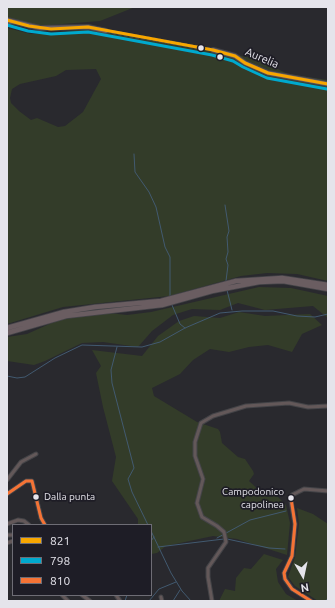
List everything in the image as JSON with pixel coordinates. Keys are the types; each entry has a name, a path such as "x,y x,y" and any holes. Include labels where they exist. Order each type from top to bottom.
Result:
{"highway":[{"path":"7,333 66,316 162,303 212,289 259,280 328,285"},
{"path":"315,284 328,288"},
{"path":"7,328 64,312 95,307 162,303"}],"main road":[{"path":"7,20 51,30 88,27 106,31"},
{"name":"Aurelia","path":"213,50 236,56 268,73 328,84"}],"street":[{"path":"7,24 13,22"},
{"path":"88,27 94,26"},
{"path":"212,601 208,568 226,542 224,532 218,526 202,518 197,503 203,479 195,456 195,442 201,423 213,416 246,406 289,403 308,407 328,406"},
{"path":"7,480 19,464 36,454"},
{"path":"7,494 26,481 32,481 41,518 44,524"},
{"path":"311,601 292,589 285,579 284,573 292,556 295,524 291,501 292,495 304,489 322,492 328,491"},
{"path":"7,524 18,520 24,521 28,524"}],"green space":[{"path":"7,7 135,7 100,21 38,26 7,19"},
{"path":"7,28 31,34 54,34 87,28 114,31 213,49 259,60 288,74 328,80 328,281 297,274 267,273 241,276 169,296 63,307 7,324","holes":["96,69 101,79 83,112 65,126 58,127 37,118 31,120 11,103 10,98 12,89 20,84 56,76 66,70"]},
{"path":"259,287 291,288 328,296 328,318 313,306 265,310 238,303 220,310 192,309 173,315 152,331 138,347 103,342 82,343 34,365 7,361 7,337 27,334 56,321 80,316 109,313 127,315 151,312"},
{"path":"239,312 265,316 310,314 322,325 302,334 292,352 268,345 249,347 229,352 210,349 193,360 180,374 152,388 154,396 197,422 218,429 222,443 238,457 245,459 253,471 254,474 249,481 261,492 266,490 278,497 286,505 290,523 287,555 237,539 213,536 166,546 157,553 152,554 152,524 138,524 138,519 112,481 116,457 96,373 101,366 92,350 142,356 158,336 179,321 194,316 220,318"},
{"path":"297,508 313,514 328,524 328,601 318,601 295,586 288,577 295,557 299,524"},
{"path":"264,554 283,560 276,569 278,582 286,594 298,601 219,601 225,589 235,591 236,578 244,568 251,569"}],"waterway":[{"path":"134,154 135,172 149,192 156,207 165,247 170,257 170,296"},
{"path":"225,205 229,231 227,237 228,252 226,259 228,265 226,281"},
{"path":"227,290 232,310"},
{"path":"172,305 180,324 185,328"},
{"path":"7,376 17,378 25,377 55,358 82,345 142,347 160,342 185,328 220,313 273,311 297,316 315,317 328,314"},
{"path":"117,347 111,370 112,383 134,468 128,479 132,492 148,524"},
{"path":"217,538 250,520 286,511"},
{"path":"152,533 171,573 182,591 191,601"},
{"path":"158,547 224,539"},
{"path":"227,539 269,548 285,549"},
{"path":"149,601 159,589 176,582"},
{"path":"173,601 180,590"},
{"path":"125,601 127,596"}],"tunnel":[{"path":"106,31 213,50"}],"transit line":[{"name":"821","path":"7,20 29,26 51,29 88,27 213,50 235,56 245,63 268,73 328,84"},
{"name":"798","path":"7,25 28,31 51,34 88,32 212,55 233,61 267,78 327,89"},
{"name":"810","path":"7,494 26,481 32,481 41,518 44,524"},
{"name":"810","path":"291,498 295,524 292,556 284,573 285,579 292,589 311,601"}],"place":[{"name":"Dalla punta","path":"36,497"},
{"name":"Campodonico capolinea","path":"291,498"}]}
